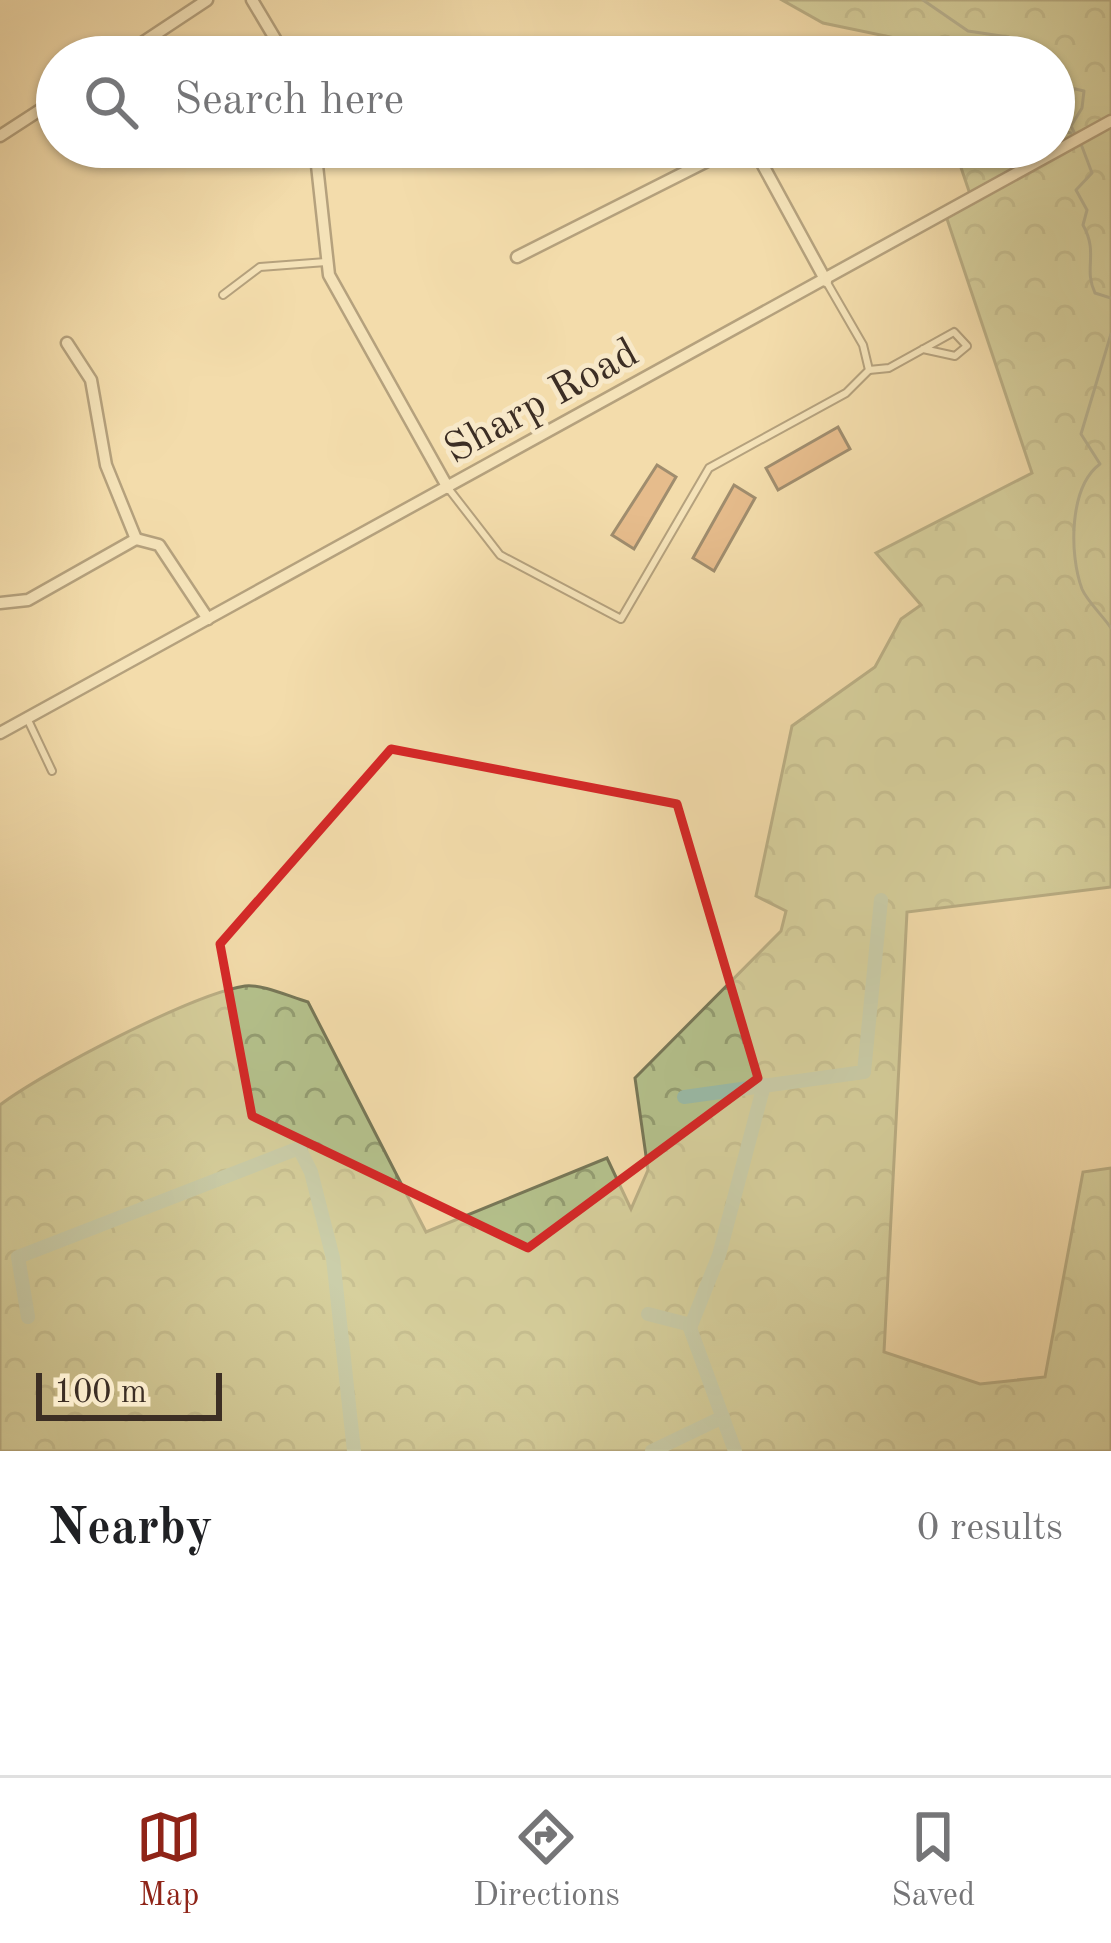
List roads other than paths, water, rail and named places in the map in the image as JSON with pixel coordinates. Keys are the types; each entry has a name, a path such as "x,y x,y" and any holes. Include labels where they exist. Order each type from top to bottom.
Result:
{"street":[{"path":"153,36 207,0"},
{"path":"252,0 273,36"},
{"path":"0,136 36,113"},
{"name":"Sharp Road","path":"1075,141 1111,121"},
{"path":"317,168 326,262 339,296 448,488"},
{"path":"517,257 693,168"},
{"path":"765,168 826,280"},
{"name":"Sharp Road","path":"0,733 1027,168"},
{"path":"68,343 91,380 106,464 136,539"},
{"path":"0,603 28,601 136,539 159,545 208,620"}],"lane":[{"path":"223,296 260,267 326,262"},
{"path":"826,280 862,345 869,370"},
{"path":"448,488 500,555 621,619 709,468 846,393 869,370 889,368 923,349 954,332 967,346 955,356 923,349"},
{"path":"27,718 52,771"}],"waterway":[{"path":"923,0 968,31 1001,36"},
{"path":"1075,89 1084,91 1075,119"},
{"path":"1081,144 1092,173 1076,190 1087,210 1083,225 1090,244 1090,275 1095,293 1111,298"},
{"path":"1111,334 1081,434 1100,464 1082,488 1074,522 1082,589 1111,628"},
{"path":"684,1097 864,1072 881,900"},
{"path":"735,1451 690,1328 719,1255 764,1085"},
{"path":"28,1317 18,1257 299,1148 311,1172 333,1258 354,1451"},
{"path":"648,1314 691,1325"},
{"path":"652,1451 723,1417"}]}
